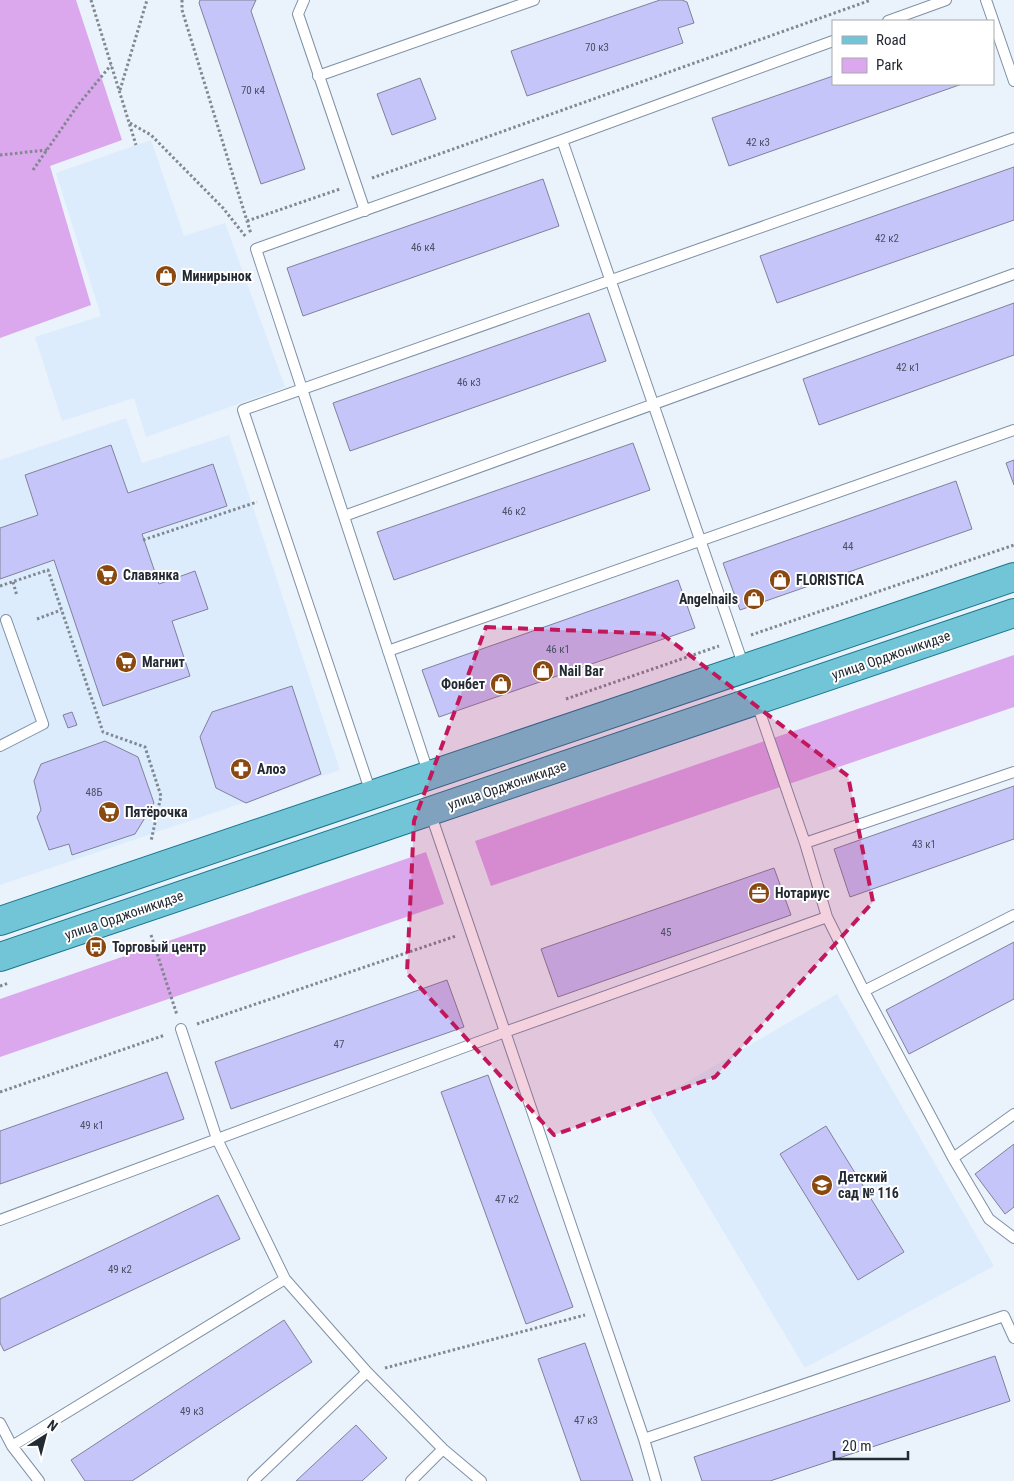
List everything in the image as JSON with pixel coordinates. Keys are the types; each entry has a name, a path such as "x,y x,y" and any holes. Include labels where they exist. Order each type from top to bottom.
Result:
{"main road":[{"path":"0,921 1014,577"},
{"name":"улица Орджоникидзе","path":"0,957 1014,613"}],"lane":[{"path":"304,0 298,14 365,211"},
{"path":"318,76 534,0"},
{"path":"891,20 946,0"},
{"path":"986,0 993,20"},
{"path":"994,23 1014,81"},
{"path":"429,775 256,249 832,41"},
{"path":"371,795 243,410 1014,138"},
{"path":"562,140 745,668"},
{"path":"344,516 1014,274"},
{"path":"388,651 1014,430"},
{"path":"0,746 43,724 6,620"},
{"path":"756,701 827,917 952,1158 989,1219 1014,1238"},
{"path":"804,843 1014,772"},
{"path":"430,811 469,931 644,1439 656,1481"},
{"path":"864,991 1014,915"},
{"path":"0,1220 504,1032 827,917"},
{"path":"182,1030 217,1139 285,1280 367,1372 443,1449 481,1481"},
{"path":"952,1158 1014,1114"},
{"path":"12,1446 285,1280"},
{"path":"644,1439 1004,1316 1014,1338"},
{"path":"253,1481 367,1372"},
{"path":"0,1425 12,1446 39,1481"},
{"path":"411,1481 443,1449"}],"path":[{"path":"91,0 136,145"},
{"path":"120,91 147,0"},
{"path":"182,0 182,10 256,249"},
{"path":"247,221 356,184 871,0"},
{"path":"33,170 78,105 112,64"},
{"path":"130,123 152,135 223,208 256,249"},
{"path":"1,156 47,150"},
{"path":"144,540 272,497"},
{"path":"749,636 1014,545"},
{"path":"0,586 48,570 103,732 145,747 161,796 151,841"},
{"path":"13,582 17,596"},
{"path":"37,619 61,610"},
{"path":"0,1092 469,931"},
{"path":"151,935 182,1030"},
{"path":"367,1372 600,1311"}],"highlighted area":[{"path":"486,627 662,634 848,776 873,902 715,1077 554,1135 407,973 414,821"}],"shaded area":[{"name":"Минирынок","path":"151,140 184,236 225,223 285,387 146,437 134,398 62,421 35,337 101,316 56,173"},
{"path":"126,418 142,463 229,435 340,770 0,885 0,460"},
{"name":"Детский сад № 116","path":"837,994 994,1266 805,1368 648,1105"}],"green space":[{"path":"0,0 76,0 122,140 50,166 91,305 0,338"},
{"path":"1014,655 1014,707 491,886 475,841"},
{"path":"426,852 444,904 0,1057 0,999"}],"building":[{"path":"200,0 256,0 251,11 305,169 261,184 199,3"},
{"path":"660,0 682,0 687,2 694,23 678,28 683,43 527,96 511,51"},
{"path":"832,76 832,85 959,85 729,166 712,118"},
{"path":"420,78 436,119 392,135 377,94"},
{"path":"1014,167 1014,220 777,303 760,256"},
{"path":"543,179 559,226 303,316 287,268"},
{"path":"1014,303 1014,355 819,425 803,379"},
{"path":"589,313 606,361 350,451 333,403"},
{"path":"633,443 650,490 394,580 377,532"},
{"name":"Славянка","path":"111,445 128,493 213,464 227,506 142,534 159,584 195,571 208,609 172,621 190,676 103,706 54,560 0,579 0,528 38,515 25,475"},
{"path":"1014,460 1014,485 1006,463"},
{"path":"956,481 972,529 740,610 723,563"},
{"path":"678,580 695,628 439,717 422,670"},
{"path":"292,686 321,774 246,803 216,788 200,737 212,712"},
{"path":"72,712 77,725 68,728 63,715"},
{"path":"105,741 138,757 154,803 135,834 72,855 69,844 49,850 37,817 41,810 34,781 41,764"},
{"path":"1014,786 1014,839 850,897 834,849"},
{"path":"774,868 791,915 558,997 541,949"},
{"path":"1014,942 1014,999 909,1054 886,1010"},
{"path":"447,980 464,1027 231,1109 215,1062"},
{"path":"167,1072 184,1119 0,1184 0,1131"},
{"path":"488,1075 573,1307 526,1324 441,1092"},
{"path":"826,1126 904,1252 858,1280 780,1154"},
{"path":"1014,1144 1014,1207 1005,1214 975,1174"},
{"path":"218,1195 240,1239 4,1351 0,1343 0,1299"},
{"path":"284,1320 312,1362 132,1481 85,1481 71,1460"},
{"path":"585,1343 633,1481 581,1481 538,1359"},
{"path":"995,1356 1010,1401 770,1481 702,1481 694,1457"},
{"path":"356,1425 387,1458 362,1481 296,1481"}],"place":[{"name":"Минирынок","path":"166,276"},
{"name":"Славянка","path":"107,575"},
{"name":"FLORISTICA","path":"780,580"},
{"name":"Angelnails","path":"754,599"},
{"name":"Магнит","path":"126,662"},
{"name":"Nail Bar","path":"543,671"},
{"name":"Фонбет","path":"501,684"},
{"name":"Алоэ","path":"241,769"},
{"name":"Пятёрочка","path":"109,812"},
{"name":"Нотариус","path":"759,893"},
{"name":"Торговый центр","path":"96,947"},
{"name":"Детский сад № 116","path":"822,1185"}]}
